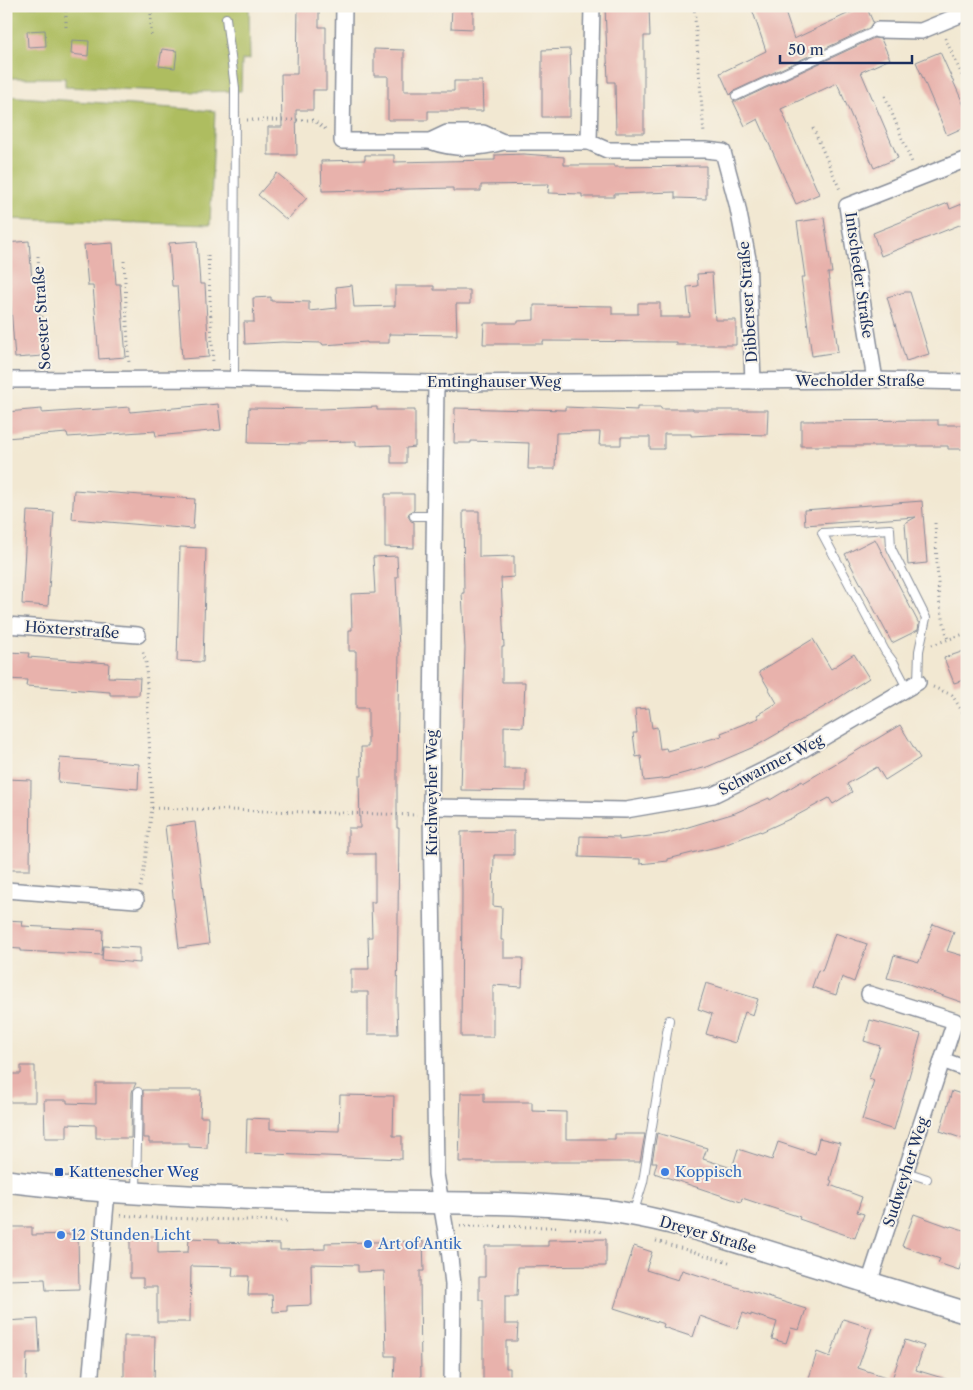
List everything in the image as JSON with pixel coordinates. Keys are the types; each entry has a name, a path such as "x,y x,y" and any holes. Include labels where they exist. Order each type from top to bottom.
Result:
{"street":[{"path":"342,141 344,6"},
{"path":"589,142 592,6"},
{"path":"878,30 921,31 967,12"},
{"name":"Dibberser Straße","path":"342,141 430,140 447,133 483,133 503,142 589,142 607,150 706,150 722,152 737,204 748,259 753,381"},
{"name":"Intscheder Straße","path":"875,380 847,206 967,160"},
{"name":"Soester Straße","path":"6,380 234,379"},
{"name":"Emtinghauser Weg","path":"234,379 436,382 753,381"},
{"name":"Wecholder Straße","path":"753,381 875,380 967,382"},
{"name":"Kirchweyher Weg","path":"436,382 431,811 436,1174 440,1203"},
{"name":"Höxterstraße","path":"6,625 138,635"},
{"name":"Schwarmer Weg","path":"431,811 626,810 713,795 785,760 912,685"},
{"path":"6,890 136,900"},
{"name":"Sudweyher Weg","path":"869,994 961,1023 942,1060 869,1283"},
{"path":"942,1060 964,1068 967,1067"},
{"path":"6,1181 107,1192 239,1198 440,1203 449,1249 452,1284 452,1384"},
{"path":"90,1384 107,1192"},
{"name":"Dreyer Straße","path":"440,1203 523,1204 601,1210 632,1215 705,1232 967,1313"}],"lane":[{"path":"226,18 235,88 234,379"},
{"path":"736,96 878,30"},
{"path":"414,516 434,516"},
{"path":"890,529 891,548 926,618 912,685 885,650 822,533 890,529"},
{"path":"632,1215 643,1182 669,1020"},
{"path":"135,1193 138,1092"},
{"path":"906,1172 927,1179"}],"path":[{"path":"66,6 66,29"},
{"path":"151,6 151,35"},
{"path":"694,6 706,150"},
{"path":"938,24 967,86"},
{"path":"885,96 919,178"},
{"path":"235,120 313,120 342,141"},
{"path":"813,128 847,206"},
{"path":"208,255 214,379"},
{"name":"Soester Straße","path":"38,256 46,380"},
{"path":"124,261 130,380"},
{"path":"935,523 939,601 948,640"},
{"path":"930,646 967,633"},
{"path":"136,900 144,877 152,808 146,663 138,635"},
{"path":"912,685 948,692 967,719"},
{"path":"152,808 431,811"},
{"path":"105,1213 155,1218 295,1221"},
{"path":"444,1224 458,1226 560,1227"},
{"path":"569,1228 613,1232"},
{"path":"649,1239 742,1265"}],"green space":[{"path":"6,6 249,6 250,59 242,60 241,91 193,92 65,87 65,78 6,78"},
{"path":"6,96 215,111 210,225 6,219"}],"building":[{"path":"298,6 319,6 319,27 326,27 326,90 313,90 313,110 296,110 297,155 268,155 268,127 282,127 281,74 297,74"},
{"path":"452,6 473,6 473,29 451,28"},
{"path":"605,6 649,6 650,36 644,36 644,133 616,133 615,82 608,82"},
{"path":"751,6 783,6 794,39 864,6 866,6 873,22 869,28 734,91 730,95 720,73 766,51"},
{"path":"45,30 46,46 28,47 27,31"},
{"path":"874,38 881,39 890,59 861,72 898,158 874,168 837,83 781,109 819,194 796,204 758,119 745,126 733,101 738,101"},
{"path":"72,40 89,41 88,56 71,54"},
{"path":"162,49 177,51 175,68 159,66"},
{"path":"374,49 404,50 404,91 454,91 454,81 482,81 483,111 428,111 428,120 388,120 388,76 374,76"},
{"path":"570,49 570,117 542,117 542,50"},
{"path":"940,52 967,112 967,126 947,135 916,62"},
{"path":"524,154 564,157 564,165 614,165 614,167 706,166 706,199 675,198 675,192 614,194 614,197 582,197 582,194 548,193 549,184 481,185 481,191 453,191 453,188 322,191 321,161 365,160 365,155 394,155 394,162 495,160 495,155"},
{"path":"277,173 307,198 287,220 258,195"},
{"path":"967,202 967,222 881,256 873,233 948,203 950,209"},
{"path":"824,218 832,273 828,273 838,352 812,356 801,277 805,277 797,222"},
{"path":"29,241 32,281 37,281 43,356 15,358 9,283 6,283 6,243"},
{"path":"197,241 200,284 205,284 209,357 182,359 177,286 172,286 169,243"},
{"path":"113,243 116,284 120,284 126,357 99,359 93,286 88,286 84,245"},
{"path":"712,273 715,320 736,320 736,345 676,345 676,342 543,341 543,344 483,344 484,323 518,323 518,321 534,320 534,305 612,306 612,314 638,314 638,303 660,303 660,317 690,317 687,287 698,286 697,274"},
{"path":"352,285 354,307 395,306 395,286 434,286 434,290 470,290 470,304 456,304 457,335 389,334 389,343 367,342 323,345 322,343 282,342 245,344 244,322 254,322 253,298 271,297 271,301 309,302 309,311 337,308 336,287"},
{"path":"910,292 929,354 906,361 887,297"},
{"path":"218,404 221,430 156,436 155,431 68,437 67,433 6,438 6,412 42,409 42,413 130,407 130,412"},
{"path":"377,407 377,410 415,410 415,447 406,448 406,463 391,463 391,445 356,446 356,441 307,442 306,444 248,443 249,408 321,409"},
{"path":"565,407 637,410 637,407 661,407 661,409 693,410 768,410 767,435 691,436 691,434 664,434 664,449 650,449 650,437 621,437 621,445 599,445 600,432 556,433 555,469 528,469 529,443 471,441 471,443 454,443 455,408 565,410"},
{"path":"938,420 938,425 967,425 967,449 948,449 948,446 801,446 801,421"},
{"path":"74,490 195,499 193,529 72,519"},
{"path":"385,494 414,494 414,510 408,516 414,522 414,548 385,547"},
{"path":"922,501 927,563 908,565 905,523 916,517 805,525 804,510"},
{"path":"27,511 54,512 48,606 22,604"},
{"path":"463,511 479,511 479,557 514,556 514,577 501,578 504,647 502,647 502,682 525,682 523,727 504,726 504,769 526,769 526,791 461,790 465,648 462,593 464,593"},
{"path":"875,539 919,624 918,630 892,643 845,554"},
{"path":"180,547 206,548 203,662 177,661"},
{"path":"397,556 399,651 397,766 397,828 399,828 398,1034 368,1034 368,992 351,992 351,969 369,969 368,937 372,937 371,902 375,902 375,854 348,854 348,828 360,828 359,776 362,776 361,747 368,747 368,708 356,708 356,651 349,651 349,630 352,630 351,594 375,593 373,557"},
{"path":"813,639 831,669 854,654 869,678 829,704 756,746 707,767 670,778 644,781 641,756 636,757 633,733 637,733 635,709 649,708 652,728 657,727 660,749 666,748 667,751 722,736 721,733 759,718 757,715 777,703 759,672"},
{"path":"967,650 967,679 954,683 944,658"},
{"path":"6,652 29,653 28,657 109,663 108,677 140,678 139,695 110,695 110,692 26,686 27,680 6,679"},
{"path":"900,725 920,758 885,780 877,767 847,784 852,792 833,804 829,798 761,832 724,845 668,859 668,861 640,864 640,859 579,857 580,836 619,837 619,840 665,834 735,813 769,798 770,800 802,781 803,783"},
{"path":"60,758 139,764 138,789 58,782"},
{"path":"6,779 31,780 30,870 6,870"},
{"path":"195,822 209,944 179,948 165,826"},
{"path":"514,831 514,855 494,855 493,906 502,907 501,940 504,940 504,958 523,958 522,987 493,985 493,1037 461,1037 461,832"},
{"path":"6,920 23,921 22,926 103,930 102,955 21,951 21,949 6,948"},
{"path":"933,924 954,932 947,951 967,957 967,1004 887,978 894,955 919,962"},
{"path":"835,933 867,944 854,982 842,977 836,995 812,987 818,970 822,971"},
{"path":"103,946 140,948 140,963 102,960"},
{"path":"706,983 758,999 753,1015 745,1012 735,1043 706,1034 712,1014 698,1009"},
{"path":"870,1020 921,1034 894,1130 862,1120 874,1080 869,1078 880,1046 864,1041"},
{"path":"21,1066 35,1066 35,1102 6,1102 6,1074 21,1074"},
{"path":"96,1083 136,1083 132,1092 131,1138 96,1138 96,1125 67,1124 67,1138 45,1138 44,1100 67,1100 67,1103 96,1104"},
{"path":"143,1090 201,1090 200,1117 208,1117 207,1148 189,1147 189,1143 149,1143 149,1138 143,1138"},
{"path":"952,1091 967,1096 967,1140 940,1131"},
{"path":"461,1093 484,1093 484,1102 532,1102 532,1111 566,1112 566,1139 615,1139 615,1134 645,1134 640,1162 459,1162"},
{"path":"340,1095 394,1096 393,1136 402,1136 402,1159 246,1153 247,1118 270,1119 270,1129 339,1131"},
{"path":"657,1133 707,1148 703,1159 732,1168 738,1149 772,1160 778,1142 815,1154 819,1138 840,1143 830,1185 862,1197 857,1212 864,1214 855,1238 742,1198 741,1202 654,1173 657,1162 652,1162"},
{"path":"914,1214 967,1231 967,1246 959,1270 938,1263 940,1259 902,1246"},
{"path":"6,1227 32,1227 32,1235 78,1234 79,1289 46,1290 45,1279 6,1280"},
{"path":"130,1236 158,1236 158,1253 188,1252 189,1238 219,1239 219,1242 280,1244 280,1250 325,1249 325,1243 423,1241 424,1271 420,1271 421,1384 394,1384 395,1356 386,1356 384,1271 358,1272 358,1265 311,1264 312,1305 287,1306 287,1311 273,1312 272,1295 248,1295 249,1276 232,1276 233,1267 191,1266 190,1322 157,1322 157,1287 143,1287 143,1278 130,1278"},
{"path":"606,1239 606,1266 518,1267 517,1296 505,1296 505,1324 518,1324 517,1341 506,1341 506,1368 510,1368 510,1384 483,1384 483,1300 479,1300 479,1277 485,1277 485,1246 548,1246 548,1240"},
{"path":"634,1246 652,1252 646,1270 678,1280 682,1270 806,1309 799,1330 791,1328 786,1343 772,1339 777,1322 743,1313 737,1329 700,1316 693,1337 663,1327 664,1324 614,1308"},
{"path":"38,1319 40,1353 27,1353 26,1384 6,1384 6,1321"},
{"path":"843,1319 872,1328 858,1368 892,1379 905,1340 924,1346 916,1370 949,1380 948,1384 827,1384 809,1378 817,1352 830,1357"},
{"path":"124,1336 155,1336 154,1384 124,1384"}],"place":[{"name":"Kattenescher Weg","path":"59,1172"},
{"name":"Koppisch","path":"665,1172"},
{"name":"12 Stunden Licht","path":"61,1235"},
{"name":"Art of Antik","path":"368,1244"}]}
